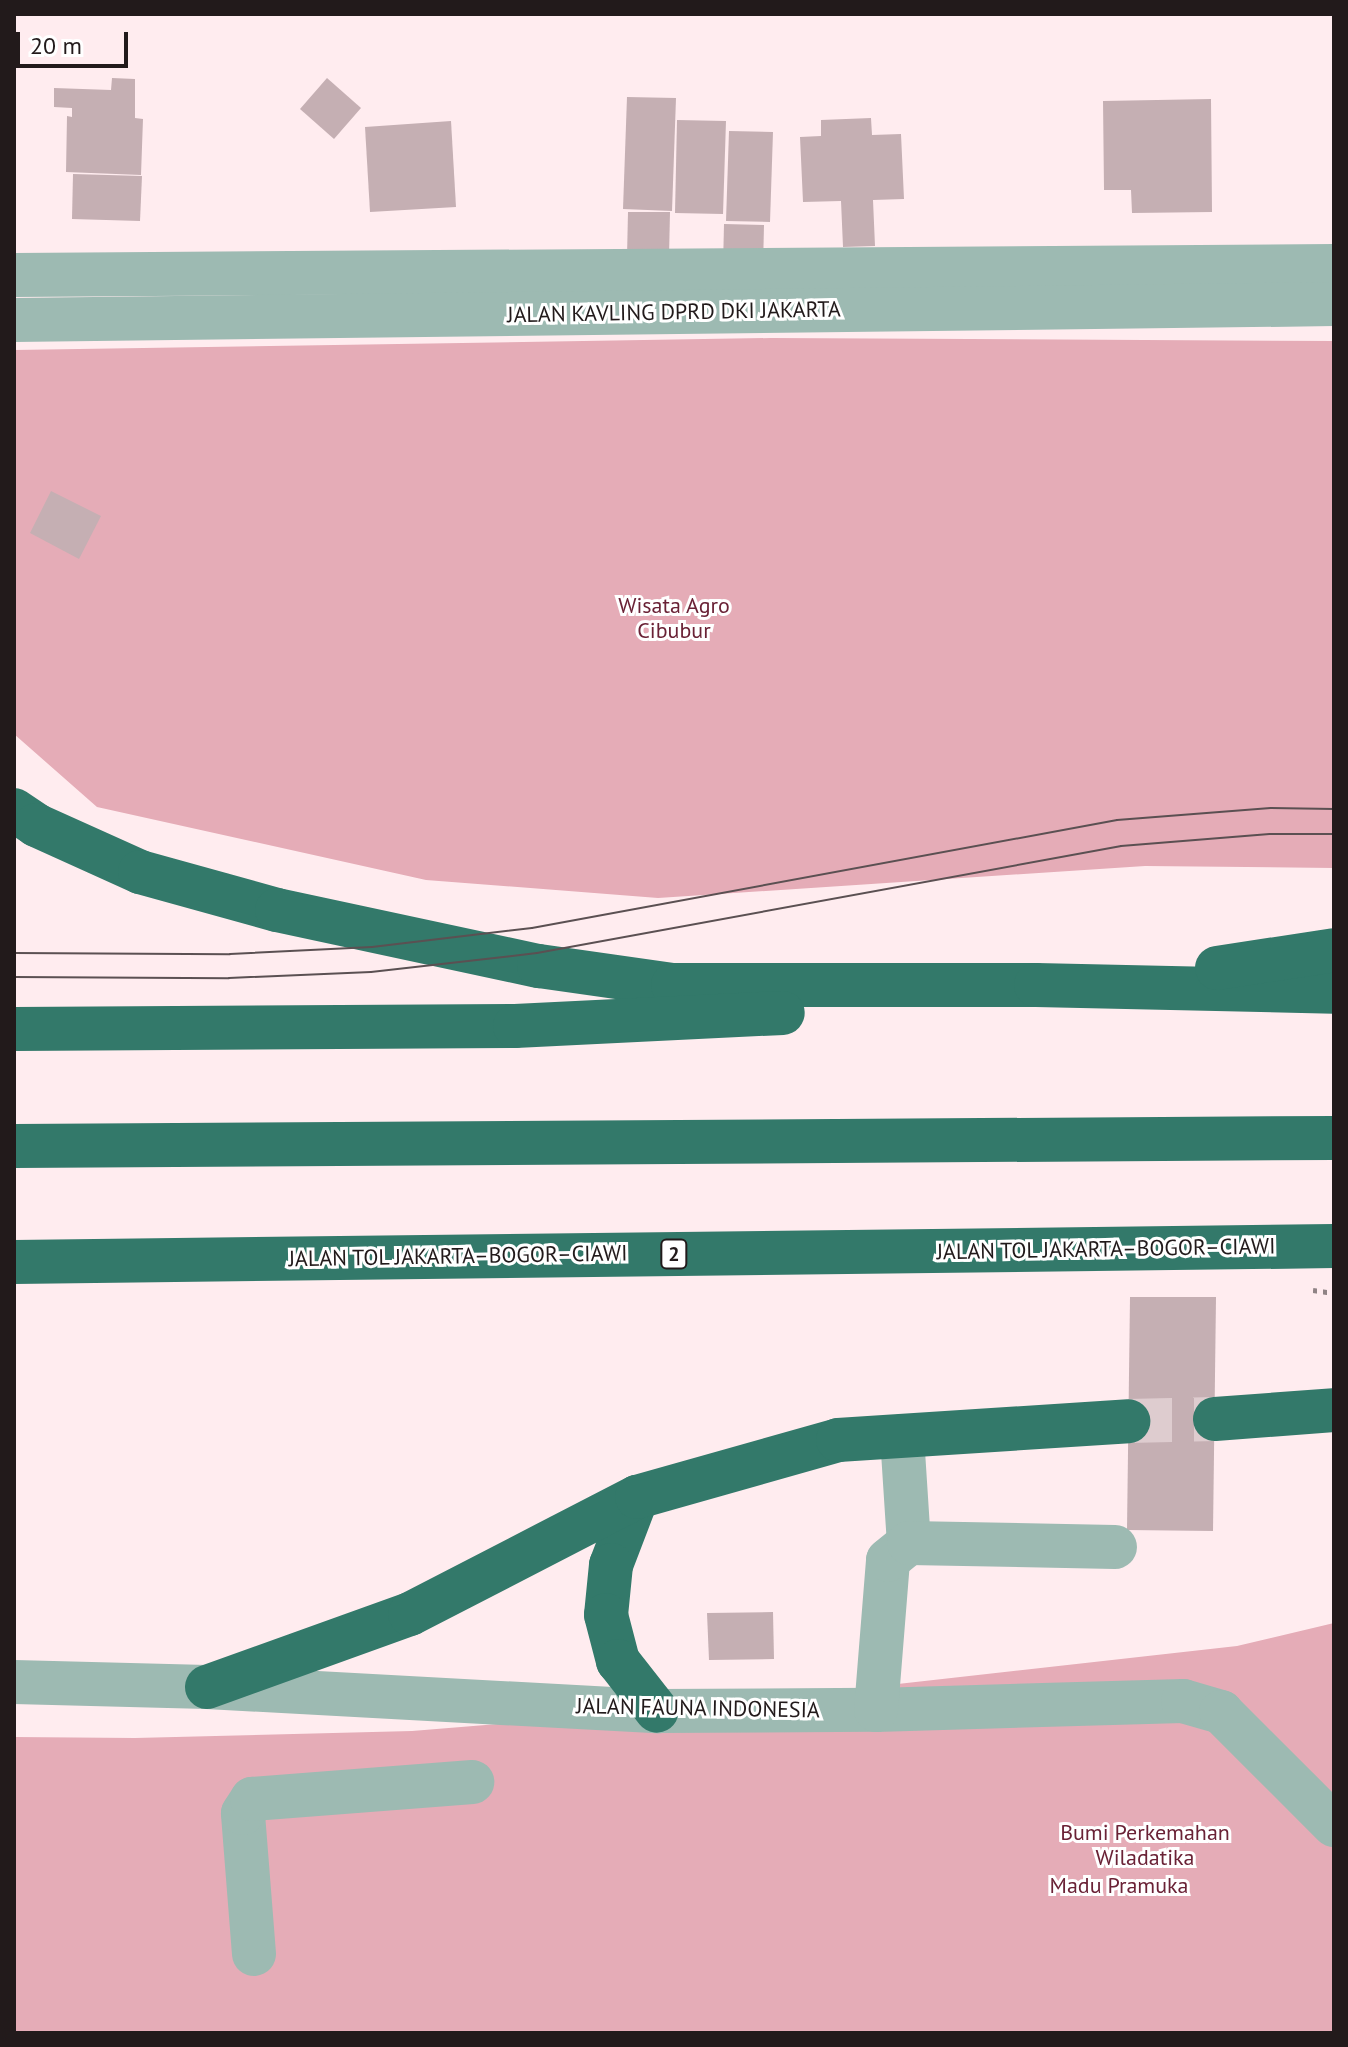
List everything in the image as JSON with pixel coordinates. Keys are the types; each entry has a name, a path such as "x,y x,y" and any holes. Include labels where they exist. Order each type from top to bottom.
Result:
{"highway":[{"path":"14,810 36,825 140,872 277,910 539,966 673,985 1036,985 1334,992"},
{"path":"1096,987 1334,950"},
{"path":"14,1029 515,1026 784,1013 1036,985"},
{"path":"14,1146 1334,1138"},
{"name":"JALAN TOL JAKARTA–BOGOR–CIAWI","path":"14,1262 1334,1246"},
{"path":"1215,1419 1334,1410"},
{"path":"207,1687 410,1614 637,1497 838,1440 1128,1421"},
{"path":"637,1497 611,1565 606,1615 618,1661 657,1711"}],"street":[{"name":"JALAN KAVLING DPRD DKI JAKARTA","path":"14,275 1334,266"},
{"name":"JALAN KAVLING DPRD DKI JAKARTA","path":"14,320 1334,304"},
{"path":"902,1436 909,1543"},
{"path":"876,1710 888,1560 909,1543 1115,1547"},
{"name":"JALAN FAUNA INDONESIA","path":"14,1682 207,1687 657,1711 876,1710 1183,1701 1221,1712 1334,1825"},
{"path":"254,1954 243,1813 252,1799 472,1782"}],"green space":[{"name":"Wisata Agro Cibubur","path":"771,338 1334,341 1334,868 1145,866 658,898 426,880 97,807 14,734 14,350"},
{"name":"Bumi Perkemahan Wiladatika","path":"1334,1623 1334,2033 14,2033 14,1737 135,1738 412,1731 657,1711 1237,1646"}],"building":[{"path":"112,78 135,79 135,118 143,119 141,175 66,172 67,116 72,117 72,108 54,107 54,88 111,90"},
{"path":"327,78 361,108 334,139 300,109"},
{"path":"627,97 676,98 672,211 623,209"},
{"path":"1211,99 1212,212 1132,213 1131,190 1104,190 1103,101"},
{"path":"871,118 872,135 901,134 904,199 873,200 875,246 843,247 841,201 803,202 800,137 821,136 821,120"},
{"path":"677,120 726,121 723,214 675,213"},
{"path":"451,121 456,207 370,212 365,127"},
{"path":"729,131 773,132 770,222 726,221"},
{"path":"73,174 142,176 140,221 72,219"},
{"path":"628,212 670,212 669,257 627,257"},
{"path":"724,224 764,225 763,268 723,267"},
{"path":"51,491 101,516 79,559 30,533"},
{"path":"1130,1297 1216,1297 1213,1531 1127,1530"},
{"path":"773,1612 774,1659 709,1660 707,1613"}],"tunnel":[{"path":"1128,1421 1215,1419"}],"tram line":[{"path":"14,953 230,954 372,947 532,928 1117,820 1271,808 1334,809"},
{"path":"14,977 229,978 371,972 537,953 1121,846 1270,834 1334,834"}],"park label":[{"name":"Madu Pramuka","path":"1119,1886"}]}
